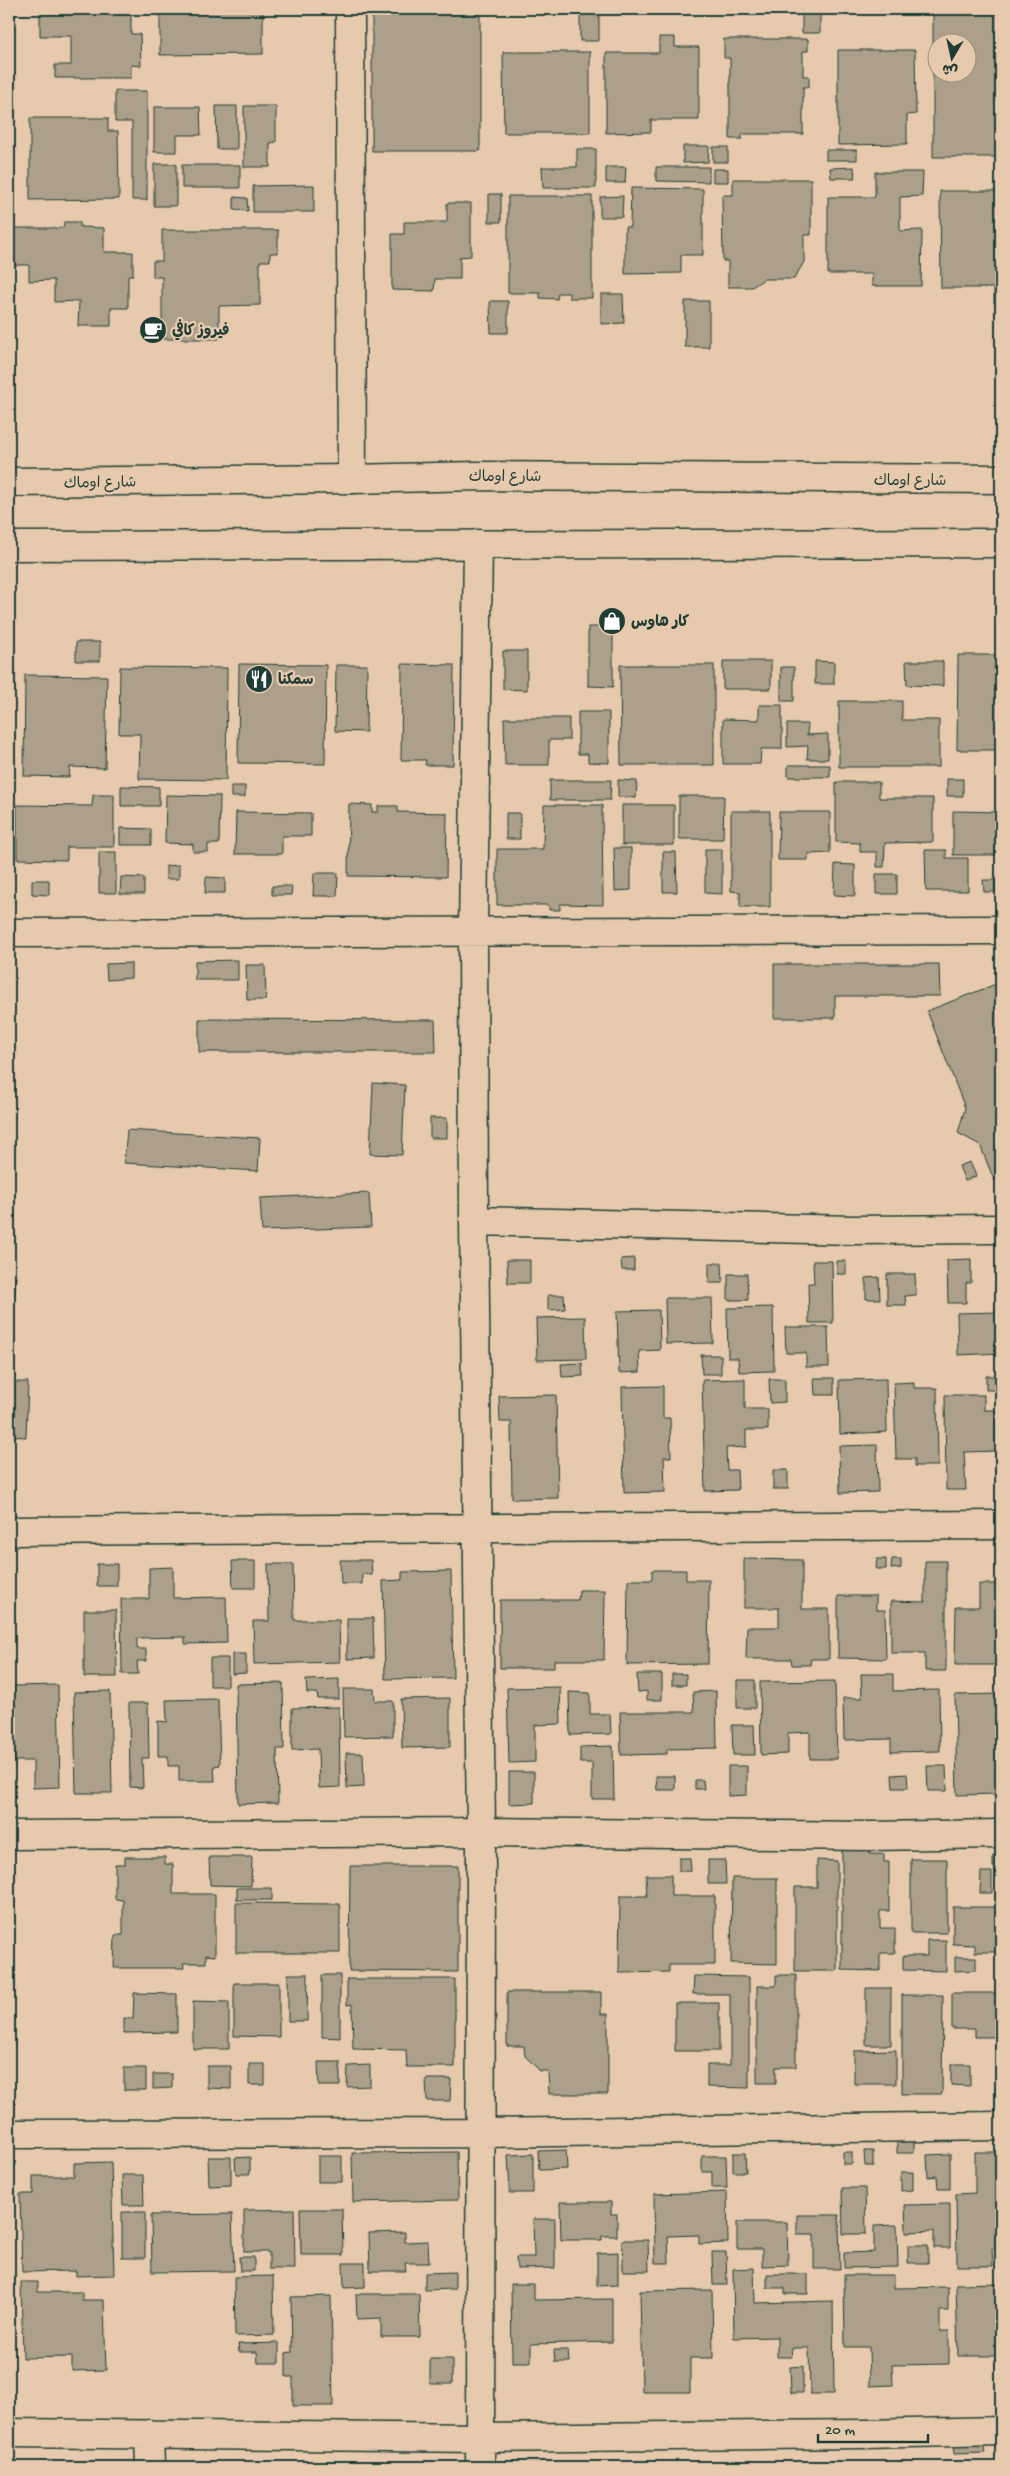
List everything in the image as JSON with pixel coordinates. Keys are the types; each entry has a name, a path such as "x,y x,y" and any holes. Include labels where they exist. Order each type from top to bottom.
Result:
{"street":[{"path":"350,9 352,480"},
{"name":"شارع اوماك","path":"9,482 352,480 477,476 1001,479"},
{"path":"9,546 1001,543"},
{"path":"478,544 473,932 474,1221 481,1832 479,2133 480,2467"},
{"path":"9,933 1001,930"},
{"path":"474,1221 853,1230 1001,1229"},
{"path":"9,1531 1001,1525"},
{"path":"9,1835 481,1832 870,1836 1001,1834"},
{"path":"9,2134 479,2133 1001,2126"},
{"path":"9,2433 479,2438 1001,2431"},
{"path":"149,2434 150,2467"}],"building":[{"path":"43,9 131,9 131,34 140,34 141,66 131,65 131,78 55,78 55,65 71,65 71,36 40,36 40,11"},
{"path":"160,9 263,9 263,54 160,55"},
{"path":"372,9 480,9 480,151 372,151"},
{"path":"580,9 599,9 599,41 580,41"},
{"path":"802,9 820,9 820,33 802,33"},
{"path":"933,9 1001,9 1001,157 933,157 933,82 978,82 978,32 933,32"},
{"path":"659,37 675,37 675,47 699,47 699,120 651,120 651,132 606,133 606,53 659,53"},
{"path":"724,39 808,39 808,51 803,51 803,76 809,76 809,87 803,87 803,134 742,134 742,139 730,139 730,58 724,58"},
{"path":"838,50 915,50 916,114 907,115 907,144 838,145"},
{"path":"503,52 590,52 590,133 504,133"},
{"path":"115,91 147,91 147,200 132,200 132,122 115,122"},
{"path":"216,106 237,106 237,149 217,149"},
{"path":"244,106 276,106 276,142 270,143 270,167 244,167"},
{"path":"154,107 200,107 201,135 177,135 177,152 154,152"},
{"path":"30,118 108,118 108,131 118,131 119,199 30,200"},
{"path":"683,146 709,146 708,162 683,163"},
{"path":"713,147 728,147 728,162 713,162"},
{"path":"577,149 596,149 596,188 543,188 542,167 577,167"},
{"path":"826,150 857,150 857,160 826,160"},
{"path":"154,164 176,164 176,206 154,206"},
{"path":"182,165 240,165 240,188 182,188"},
{"path":"606,167 626,167 625,183 606,183"},
{"path":"656,167 709,167 709,182 656,181"},
{"path":"854,167 855,178 831,178 830,168"},
{"path":"713,169 728,169 728,182 713,182"},
{"path":"875,172 923,172 922,196 900,197 900,231 922,230 921,286 872,286 872,274 828,274 828,197 875,197"},
{"path":"733,179 811,179 811,235 804,235 804,262 794,279 764,279 752,287 728,287 728,261 723,261 722,195 733,195"},
{"path":"314,185 314,212 253,212 253,186"},
{"path":"631,188 703,189 703,255 681,255 681,273 625,274 625,227 630,227"},
{"path":"940,191 1001,191 1001,303 994,303 994,288 941,288"},
{"path":"489,194 501,194 501,222 489,222"},
{"path":"508,196 592,196 592,298 569,298 569,293 558,293 557,299 540,298 540,293 508,293"},
{"path":"623,196 622,217 600,217 600,197"},
{"path":"234,197 247,198 248,211 234,210"},
{"path":"447,203 471,203 471,256 460,257 460,279 435,279 434,291 392,290 392,234 404,234 404,222 447,222"},
{"path":"64,222 80,222 80,227 104,228 104,252 133,252 133,275 128,275 128,308 111,308 111,326 78,326 79,301 54,302 54,280 29,281 29,265 9,265 9,228 63,228"},
{"path":"162,230 278,230 278,253 270,253 270,261 260,261 260,305 219,306 219,339 162,339 162,277 153,277 153,261 162,261"},
{"path":"601,294 623,294 624,323 601,324"},
{"path":"490,301 508,301 508,333 491,333"},
{"path":"685,301 709,301 709,347 685,347"},
{"path":"588,627 613,627 613,687 588,686"},
{"path":"76,642 100,642 100,661 76,661"},
{"path":"503,651 527,651 527,690 503,689"},
{"path":"958,655 1001,655 1001,750 957,750"},
{"path":"723,661 771,661 771,689 723,689"},
{"path":"815,661 834,662 834,684 815,684"},
{"path":"906,661 943,661 943,686 907,685"},
{"path":"239,664 326,665 325,764 238,763"},
{"path":"402,664 454,665 453,765 425,765 426,760 401,760"},
{"path":"336,665 367,665 366,732 335,731"},
{"path":"620,665 714,665 714,765 621,765"},
{"path":"120,667 227,668 226,780 139,779 140,734 119,734"},
{"path":"781,667 794,667 794,701 781,701"},
{"path":"25,675 107,676 105,768 70,767 69,777 24,776"},
{"path":"839,701 902,701 902,720 939,720 939,767 839,767"},
{"path":"759,705 782,705 782,749 761,749 760,764 723,764 723,719 759,720"},
{"path":"578,712 609,712 609,763 588,762 588,754 578,754"},
{"path":"504,718 569,718 569,740 549,740 549,765 505,765"},
{"path":"787,724 808,724 807,735 828,734 828,759 807,759 808,746 787,747"},
{"path":"788,765 830,765 830,777 788,777"},
{"path":"947,779 963,779 963,796 947,796"},
{"path":"550,780 611,780 610,800 550,800"},
{"path":"618,780 637,781 636,798 618,797"},
{"path":"836,782 879,782 879,798 933,798 933,842 885,843 884,867 877,867 877,852 860,852 860,843 836,842"},
{"path":"121,786 159,787 159,806 121,806"},
{"path":"231,786 245,786 245,797 231,797"},
{"path":"93,795 114,795 114,847 67,847 67,860 17,859 17,805 92,806"},
{"path":"166,795 220,796 219,844 208,844 208,852 193,852 193,844 165,843"},
{"path":"679,796 724,796 723,839 679,839"},
{"path":"349,804 372,805 372,812 378,812 378,806 398,806 398,812 447,813 446,877 348,876"},
{"path":"544,805 602,805 603,905 560,904 560,910 549,910 549,905 497,905 497,849 543,849"},
{"path":"622,805 674,805 674,845 622,845"},
{"path":"731,811 770,811 770,907 740,907 740,892 731,891"},
{"path":"953,811 1001,812 1001,855 953,855"},
{"path":"236,812 311,813 311,836 282,836 282,854 235,854"},
{"path":"779,812 830,812 830,853 808,854 808,860 778,860"},
{"path":"506,813 520,813 520,839 506,839"},
{"path":"120,828 151,829 151,845 120,845"},
{"path":"614,848 631,848 631,890 615,891"},
{"path":"705,849 722,849 722,894 705,893"},
{"path":"925,850 946,850 946,858 968,858 968,891 926,891"},
{"path":"99,852 116,852 116,893 99,893"},
{"path":"663,852 676,852 677,892 663,892"},
{"path":"835,864 855,865 855,896 834,895"},
{"path":"179,865 179,879 166,879 166,866"},
{"path":"314,873 338,873 337,896 313,896"},
{"path":"876,874 897,874 897,894 876,894"},
{"path":"121,877 144,878 144,894 120,894"},
{"path":"206,877 225,878 225,893 205,893"},
{"path":"32,880 49,880 49,895 32,894"},
{"path":"983,880 995,880 995,892 984,892"},
{"path":"272,886 292,886 291,895 272,895"},
{"path":"238,960 238,980 195,980 195,961"},
{"path":"131,963 131,978 107,980 106,964"},
{"path":"774,964 939,964 940,996 835,996 835,1018 774,1018"},
{"path":"246,965 265,965 266,1000 247,1000"},
{"path":"1001,982 1001,1177 994,1180 980,1145 958,1133 965,1108 927,1011"},
{"path":"199,1019 435,1020 436,1052 199,1052"},
{"path":"373,1083 405,1085 402,1155 370,1154"},
{"path":"430,1118 447,1118 447,1138 430,1138"},
{"path":"127,1130 260,1138 258,1171 124,1163"},
{"path":"970,1162 976,1176 965,1181 959,1166"},
{"path":"369,1193 371,1227 262,1231 260,1198"},
{"path":"634,1258 634,1270 622,1270 621,1259"},
{"path":"971,1259 971,1283 966,1283 966,1303 948,1303 947,1260"},
{"path":"507,1260 530,1260 530,1283 508,1283"},
{"path":"813,1261 832,1261 833,1323 809,1323 808,1283 814,1283"},
{"path":"836,1261 846,1261 846,1274 837,1274"},
{"path":"709,1263 722,1263 723,1283 709,1283"},
{"path":"728,1274 747,1274 748,1300 728,1300"},
{"path":"887,1274 915,1274 916,1295 905,1296 906,1305 887,1305"},
{"path":"9,1276 16,1277 12,1321 9,1321"},
{"path":"879,1277 880,1299 866,1299 866,1278"},
{"path":"548,1295 564,1295 565,1309 548,1310"},
{"path":"665,1298 712,1298 713,1343 666,1344"},
{"path":"773,1307 774,1371 739,1372 738,1358 728,1358 727,1308"},
{"path":"659,1310 660,1350 639,1351 640,1372 619,1373 617,1311"},
{"path":"1001,1312 1001,1353 958,1355 957,1313"},
{"path":"585,1317 586,1359 537,1360 536,1318"},
{"path":"785,1327 828,1327 829,1367 806,1367 806,1353 786,1353"},
{"path":"701,1355 721,1355 721,1374 702,1374"},
{"path":"582,1363 583,1376 562,1377 561,1364"},
{"path":"986,1376 1001,1376 1001,1390 986,1390"},
{"path":"814,1378 834,1378 834,1395 815,1395"},
{"path":"745,1379 745,1409 768,1409 768,1430 746,1430 746,1447 726,1448 727,1470 737,1470 738,1490 705,1491 702,1380"},
{"path":"769,1379 785,1379 785,1402 770,1403"},
{"path":"886,1379 887,1432 840,1434 839,1380"},
{"path":"9,1382 28,1382 26,1437 9,1436"},
{"path":"914,1382 914,1388 937,1388 938,1466 915,1466 915,1459 896,1459 894,1383"},
{"path":"663,1386 663,1418 670,1418 671,1457 664,1457 665,1492 624,1493 622,1387"},
{"path":"556,1395 558,1498 512,1499 511,1422 500,1422 499,1396"},
{"path":"945,1395 984,1395 984,1410 996,1410 997,1451 964,1452 966,1490 946,1490"},
{"path":"877,1445 878,1492 840,1493 839,1446"},
{"path":"773,1470 788,1470 788,1489 773,1489"},
{"path":"744,1559 802,1560 802,1609 829,1609 829,1659 811,1659 810,1665 792,1665 791,1659 746,1659 747,1627 779,1627 779,1608 744,1608"},
{"path":"877,1559 886,1559 886,1569 876,1569"},
{"path":"892,1559 901,1559 901,1568 891,1569"},
{"path":"340,1560 371,1560 372,1575 362,1574 362,1584 341,1584"},
{"path":"232,1561 255,1561 255,1588 233,1588"},
{"path":"925,1561 946,1561 946,1671 925,1671 925,1653 891,1653 891,1601 925,1602"},
{"path":"97,1564 117,1564 117,1586 97,1586"},
{"path":"268,1564 293,1564 294,1620 339,1620 340,1662 254,1664 253,1621 269,1621"},
{"path":"173,1567 173,1598 226,1597 227,1643 185,1644 185,1637 137,1638 137,1649 146,1649 146,1661 137,1661 138,1674 122,1674 121,1599 149,1599 149,1568"},
{"path":"652,1570 686,1570 686,1580 709,1580 708,1664 627,1665 628,1580 652,1580"},
{"path":"451,1571 453,1678 385,1679 383,1581 402,1580 402,1572"},
{"path":"979,1584 1001,1584 1001,1665 955,1665 956,1607 979,1607"},
{"path":"579,1590 605,1590 604,1660 554,1660 554,1668 500,1668 500,1600 578,1600"},
{"path":"838,1596 876,1596 876,1610 885,1610 886,1659 838,1658"},
{"path":"84,1610 116,1610 117,1677 84,1677"},
{"path":"347,1618 373,1618 374,1658 347,1659"},
{"path":"232,1654 246,1654 246,1673 232,1674"},
{"path":"210,1658 228,1658 228,1686 210,1686"},
{"path":"637,1674 662,1674 662,1700 647,1700 647,1691 638,1692"},
{"path":"672,1674 686,1674 686,1685 672,1685"},
{"path":"861,1674 893,1674 893,1691 939,1690 940,1751 891,1752 891,1739 844,1740 843,1698 862,1698"},
{"path":"339,1679 339,1699 318,1699 317,1693 307,1693 306,1680"},
{"path":"737,1680 755,1680 755,1708 737,1708"},
{"path":"835,1681 837,1759 810,1759 810,1732 788,1733 788,1754 761,1755 760,1682"},
{"path":"283,1683 284,1749 277,1749 278,1803 238,1804 236,1684"},
{"path":"58,1685 60,1787 33,1788 33,1761 14,1761 13,1686"},
{"path":"560,1687 561,1724 535,1725 535,1762 509,1763 507,1688"},
{"path":"343,1689 374,1689 375,1701 393,1701 393,1736 344,1737"},
{"path":"110,1691 112,1793 76,1793 74,1692"},
{"path":"716,1691 717,1748 667,1749 667,1754 621,1755 620,1712 694,1712 693,1692"},
{"path":"569,1692 590,1693 590,1714 610,1714 611,1734 570,1735"},
{"path":"1001,1694 1001,1794 957,1795 955,1695"},
{"path":"450,1698 450,1747 402,1748 401,1699"},
{"path":"218,1699 220,1765 214,1766 215,1781 179,1781 179,1766 168,1766 168,1756 158,1756 158,1721 167,1722 166,1700"},
{"path":"129,1703 148,1703 149,1758 142,1758 143,1788 130,1787"},
{"path":"339,1707 340,1787 319,1788 318,1749 292,1750 292,1708"},
{"path":"732,1725 754,1725 755,1755 733,1755"},
{"path":"613,1746 614,1799 592,1799 592,1763 580,1763 580,1747"},
{"path":"346,1753 363,1753 364,1787 347,1788"},
{"path":"728,1766 747,1766 747,1795 728,1796"},
{"path":"927,1766 946,1766 947,1791 928,1791"},
{"path":"509,1772 534,1772 534,1803 509,1804"},
{"path":"907,1774 908,1788 893,1788 892,1775"},
{"path":"656,1776 675,1776 675,1790 657,1790"},
{"path":"695,1780 703,1780 704,1789 695,1789"},
{"path":"842,1844 870,1844 870,1854 884,1854 884,1862 889,1862 889,1911 880,1911 880,1928 895,1928 895,1953 880,1953 880,1971 842,1970"},
{"path":"1001,1855 1001,1867 993,1867 993,1856"},
{"path":"125,1857 165,1857 165,1864 173,1864 173,1894 215,1894 215,1956 206,1955 206,1963 183,1963 184,1968 114,1968 115,1935 123,1935 123,1900 115,1899 115,1864 125,1864"},
{"path":"209,1857 252,1857 251,1886 210,1885"},
{"path":"679,1858 690,1858 691,1871 679,1871"},
{"path":"911,1859 947,1859 947,1933 911,1933"},
{"path":"708,1860 725,1860 726,1884 708,1884"},
{"path":"817,1860 837,1861 837,1971 795,1971 795,1887 817,1887"},
{"path":"350,1866 458,1866 458,1972 349,1971"},
{"path":"981,1872 992,1872 992,1893 980,1893"},
{"path":"646,1875 671,1875 671,1896 715,1896 715,1965 669,1965 669,1972 619,1973 620,1896 647,1896"},
{"path":"732,1878 777,1878 777,1964 731,1963"},
{"path":"237,1888 272,1888 272,1900 237,1900"},
{"path":"236,1903 340,1904 340,1953 236,1953"},
{"path":"953,1907 1001,1907 1001,1952 975,1952 975,1945 953,1944"},
{"path":"927,1940 946,1940 946,1971 903,1970 903,1956 927,1956"},
{"path":"955,1957 976,1957 976,1970 955,1971"},
{"path":"288,1974 308,1974 307,2021 288,2021"},
{"path":"322,1975 340,1975 340,2038 322,2037"},
{"path":"776,1975 796,1975 796,2067 776,2067 776,2083 757,2083 757,1986 776,1986"},
{"path":"694,1976 749,1977 749,2088 707,2087 707,2065 730,2065 730,1994 693,1994"},
{"path":"347,1979 455,1979 455,2067 407,2067 406,2050 353,2049 352,2004 347,2005"},
{"path":"234,1983 279,1983 279,2037 234,2036"},
{"path":"866,1988 891,1988 891,2045 866,2045"},
{"path":"507,1992 601,1992 601,2014 608,2014 608,2094 549,2094 548,2071 540,2071 525,2056 524,2046 507,2046"},
{"path":"134,1993 177,1994 177,2032 124,2033 124,2018 133,2019"},
{"path":"952,1993 999,1993 999,2037 975,2037 975,2029 952,2029"},
{"path":"902,1995 943,1995 942,2094 902,2094"},
{"path":"193,2001 229,2002 229,2049 193,2049"},
{"path":"675,2003 719,2003 719,2051 675,2051"},
{"path":"896,2050 896,2084 854,2084 854,2051"},
{"path":"318,2062 340,2062 340,2086 319,2086"},
{"path":"249,2064 265,2064 265,2085 249,2085"},
{"path":"951,2064 970,2064 970,2086 951,2085"},
{"path":"370,2065 370,2086 347,2087 348,2066"},
{"path":"207,2066 231,2066 231,2089 207,2088"},
{"path":"124,2068 146,2068 146,2090 124,2090"},
{"path":"153,2074 172,2074 172,2088 153,2089"},
{"path":"426,2079 451,2079 450,2101 427,2101"},
{"path":"897,2138 914,2138 914,2153 897,2153"},
{"path":"566,2150 567,2169 539,2170 538,2151"},
{"path":"864,2151 873,2151 873,2166 865,2166"},
{"path":"457,2152 458,2200 353,2202 352,2153"},
{"path":"843,2152 852,2152 852,2164 843,2164"},
{"path":"975,2152 1001,2152 1001,2248 992,2248 993,2266 957,2266 956,2194 975,2193"},
{"path":"733,2153 745,2153 746,2172 733,2172"},
{"path":"533,2154 533,2193 510,2193 508,2155"},
{"path":"950,2154 950,2189 938,2189 937,2176 928,2177 927,2155"},
{"path":"318,2156 342,2156 342,2182 318,2182"},
{"path":"702,2156 726,2156 727,2188 712,2188 712,2172 702,2172"},
{"path":"208,2157 231,2157 231,2185 209,2186"},
{"path":"250,2157 250,2174 236,2174 235,2158"},
{"path":"111,2162 114,2275 76,2276 76,2271 22,2272 20,2194 33,2194 33,2176 74,2176 74,2163"},
{"path":"901,2172 913,2172 913,2190 901,2191"},
{"path":"122,2175 143,2175 144,2205 123,2205"},
{"path":"842,2188 865,2188 866,2234 843,2234"},
{"path":"727,2192 728,2243 699,2244 699,2235 668,2236 669,2263 655,2263 654,2194"},
{"path":"560,2202 611,2202 611,2214 617,2214 617,2236 602,2236 602,2240 561,2240"},
{"path":"950,2204 950,2248 934,2248 934,2231 906,2232 905,2205"},
{"path":"294,2209 295,2269 269,2269 269,2252 244,2252 244,2210"},
{"path":"300,2209 342,2209 343,2255 301,2255"},
{"path":"122,2212 145,2212 145,2258 122,2258"},
{"path":"232,2214 234,2271 152,2272 151,2215"},
{"path":"797,2215 839,2215 840,2269 814,2269 814,2234 797,2234"},
{"path":"533,2219 555,2219 555,2268 517,2269 516,2257 534,2257"},
{"path":"737,2222 787,2222 788,2265 762,2266 762,2249 737,2249"},
{"path":"897,2225 898,2267 844,2268 844,2253 874,2252 874,2226"},
{"path":"405,2232 405,2242 428,2241 429,2263 405,2263 406,2271 370,2271 369,2233"},
{"path":"622,2240 648,2240 649,2271 623,2271"},
{"path":"908,2245 928,2245 928,2263 908,2263"},
{"path":"618,2252 618,2285 597,2286 597,2253"},
{"path":"712,2252 726,2252 727,2285 713,2285"},
{"path":"239,2257 254,2257 254,2271 240,2271"},
{"path":"343,2263 365,2263 365,2287 344,2288"},
{"path":"754,2268 755,2303 833,2301 834,2394 810,2394 809,2348 791,2348 792,2357 777,2357 777,2337 734,2338 733,2269"},
{"path":"455,2272 455,2289 425,2290 425,2273"},
{"path":"767,2274 808,2274 808,2294 785,2294 785,2288 767,2288"},
{"path":"844,2275 894,2275 894,2288 948,2287 948,2311 940,2311 940,2331 949,2331 949,2364 892,2365 893,2385 870,2386 869,2347 845,2347"},
{"path":"273,2276 274,2335 235,2336 234,2277"},
{"path":"21,2282 38,2282 38,2292 82,2292 82,2300 104,2300 106,2370 72,2371 72,2357 23,2358"},
{"path":"1001,2283 1001,2356 958,2356 956,2284"},
{"path":"511,2284 534,2284 534,2300 612,2299 612,2342 531,2344 531,2362 512,2362"},
{"path":"712,2290 713,2358 690,2358 690,2392 642,2392 640,2291"},
{"path":"356,2294 419,2294 420,2337 381,2337 381,2318 357,2319"},
{"path":"331,2296 333,2406 293,2406 293,2377 286,2377 286,2353 292,2352 291,2297"},
{"path":"279,2343 279,2363 258,2363 257,2352 239,2352 238,2344"},
{"path":"554,2350 568,2350 569,2362 555,2362"},
{"path":"430,2359 452,2359 452,2384 430,2384"},
{"path":"803,2366 803,2393 791,2393 790,2367"},
{"path":"983,2441 985,2453 954,2454 953,2442"},
{"path":"9,2448 14,2448 14,2467 9,2467"},
{"path":"503,2465 612,2465 612,2467 503,2467"}],"place":[{"name":"فيروز كافي","path":"153,330"},
{"name":"كار هاوس","path":"612,621"},
{"name":"سمكنا","path":"259,679"}]}
